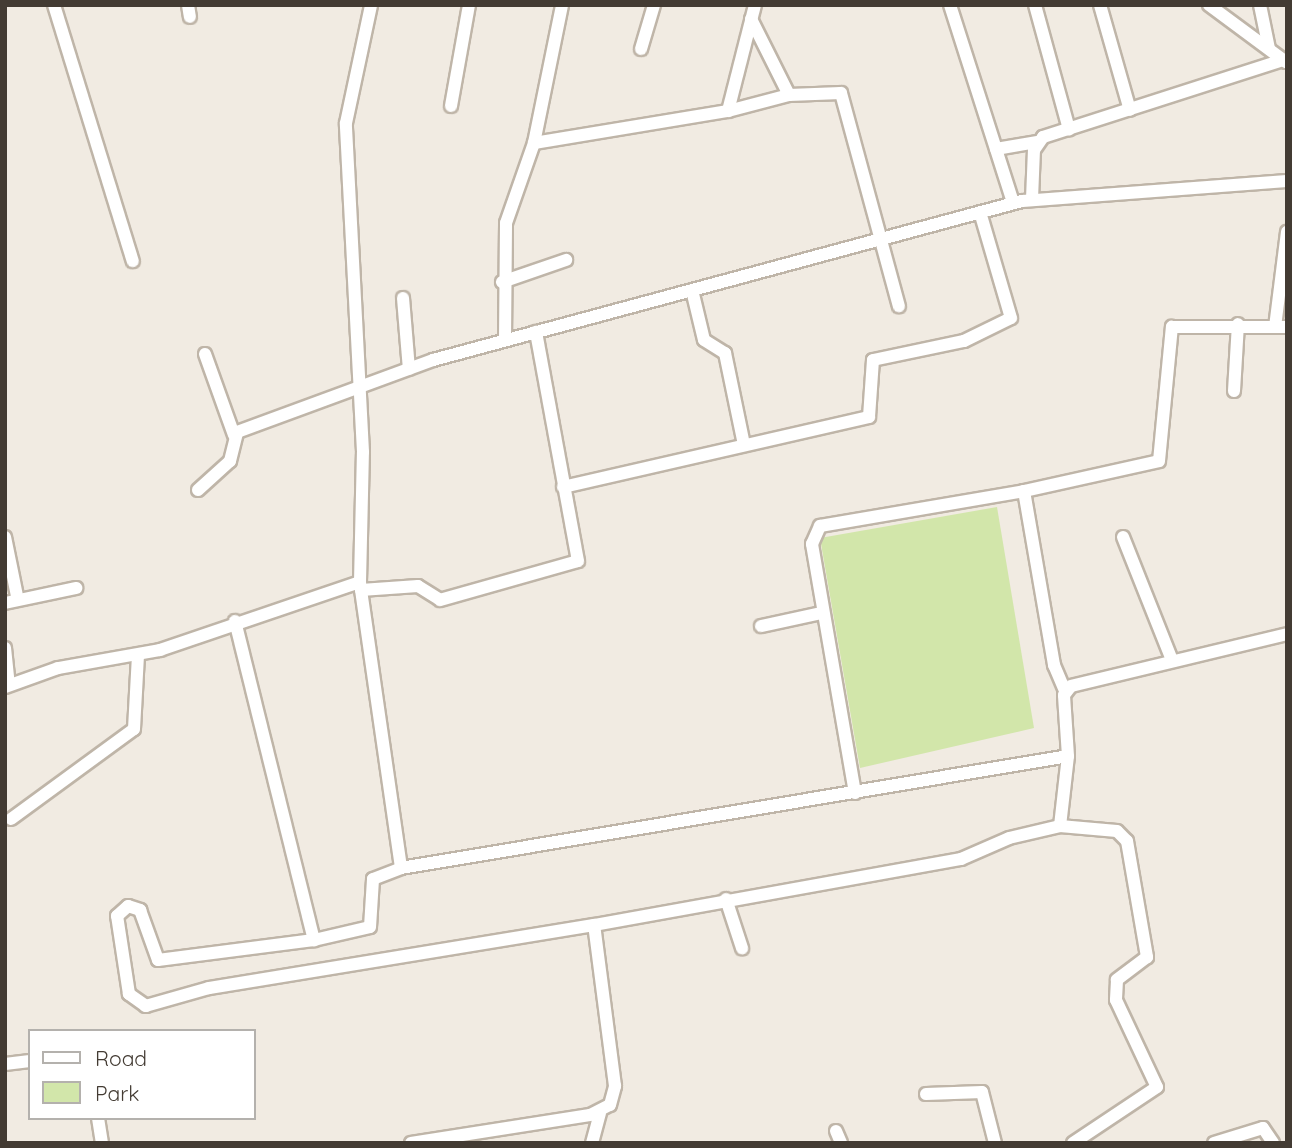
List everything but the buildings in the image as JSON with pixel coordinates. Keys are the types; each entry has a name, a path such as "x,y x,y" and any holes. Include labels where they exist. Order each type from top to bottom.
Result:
{"street":[{"path":"54,5 133,261"},
{"path":"371,5 346,123 356,389 363,452 360,586 401,869"},
{"path":"451,106 469,5"},
{"path":"505,340 502,282 509,211 534,143 562,5"},
{"path":"642,49 654,5"},
{"path":"728,111 755,5"},
{"path":"1035,5 1069,129"},
{"path":"1100,5 1130,110"},
{"path":"1209,5 1285,61"},
{"path":"1259,5 1269,50"},
{"path":"951,6 1013,203"},
{"path":"751,19 789,95"},
{"path":"996,149 1037,142 1069,129 1285,61"},
{"path":"534,143 728,111 789,95 841,93 899,306"},
{"path":"1032,199 1037,142"},
{"path":"234,435 409,369 505,340 1013,203 1032,199 1287,181"},
{"path":"563,487 864,420 871,411 873,360 964,341 1011,318 981,212"},
{"path":"855,793 821,613 813,530 1024,491 1159,461 1169,329 1238,324 1281,327 1287,232"},
{"path":"502,282 566,260"},
{"path":"692,290 704,341 725,353 744,445"},
{"path":"403,298 409,369"},
{"path":"1234,391 1238,324"},
{"path":"5,648 7,686 58,668 138,656 235,621 360,586 418,586 436,600 573,565 579,554 563,487 536,332"},
{"path":"198,490 230,461 234,435 205,354"},
{"path":"1024,491 1054,665 1065,691 1068,756 1060,826"},
{"path":"5,537 18,596"},
{"path":"1123,537 1172,660"},
{"path":"5,603 18,596 76,588"},
{"path":"761,626 821,613"},
{"path":"235,621 314,940"},
{"path":"1065,691 1172,660 1287,634"},
{"path":"11,820 134,729 138,656"},
{"path":"1068,756 401,869 373,879 370,927 314,940 158,960 140,910 128,906 117,916 129,994 146,1006 209,988 594,925 726,899 961,859 1009,838 1060,826 1117,831 1127,841 1147,957 1116,980 1116,1000 1157,1087 1073,1143"},
{"path":"726,899 742,948"},
{"path":"411,1143 600,1113 610,1105 615,1086 594,925"},
{"path":"5,1064 28,1061"},
{"path":"926,1094 982,1091 995,1143"},
{"path":"592,1143 600,1113"},
{"path":"98,1120 102,1143"},
{"path":"1214,1143 1263,1128 1273,1143"}],"green space":[{"path":"997,507 1034,728 860,768 820,538"}]}
